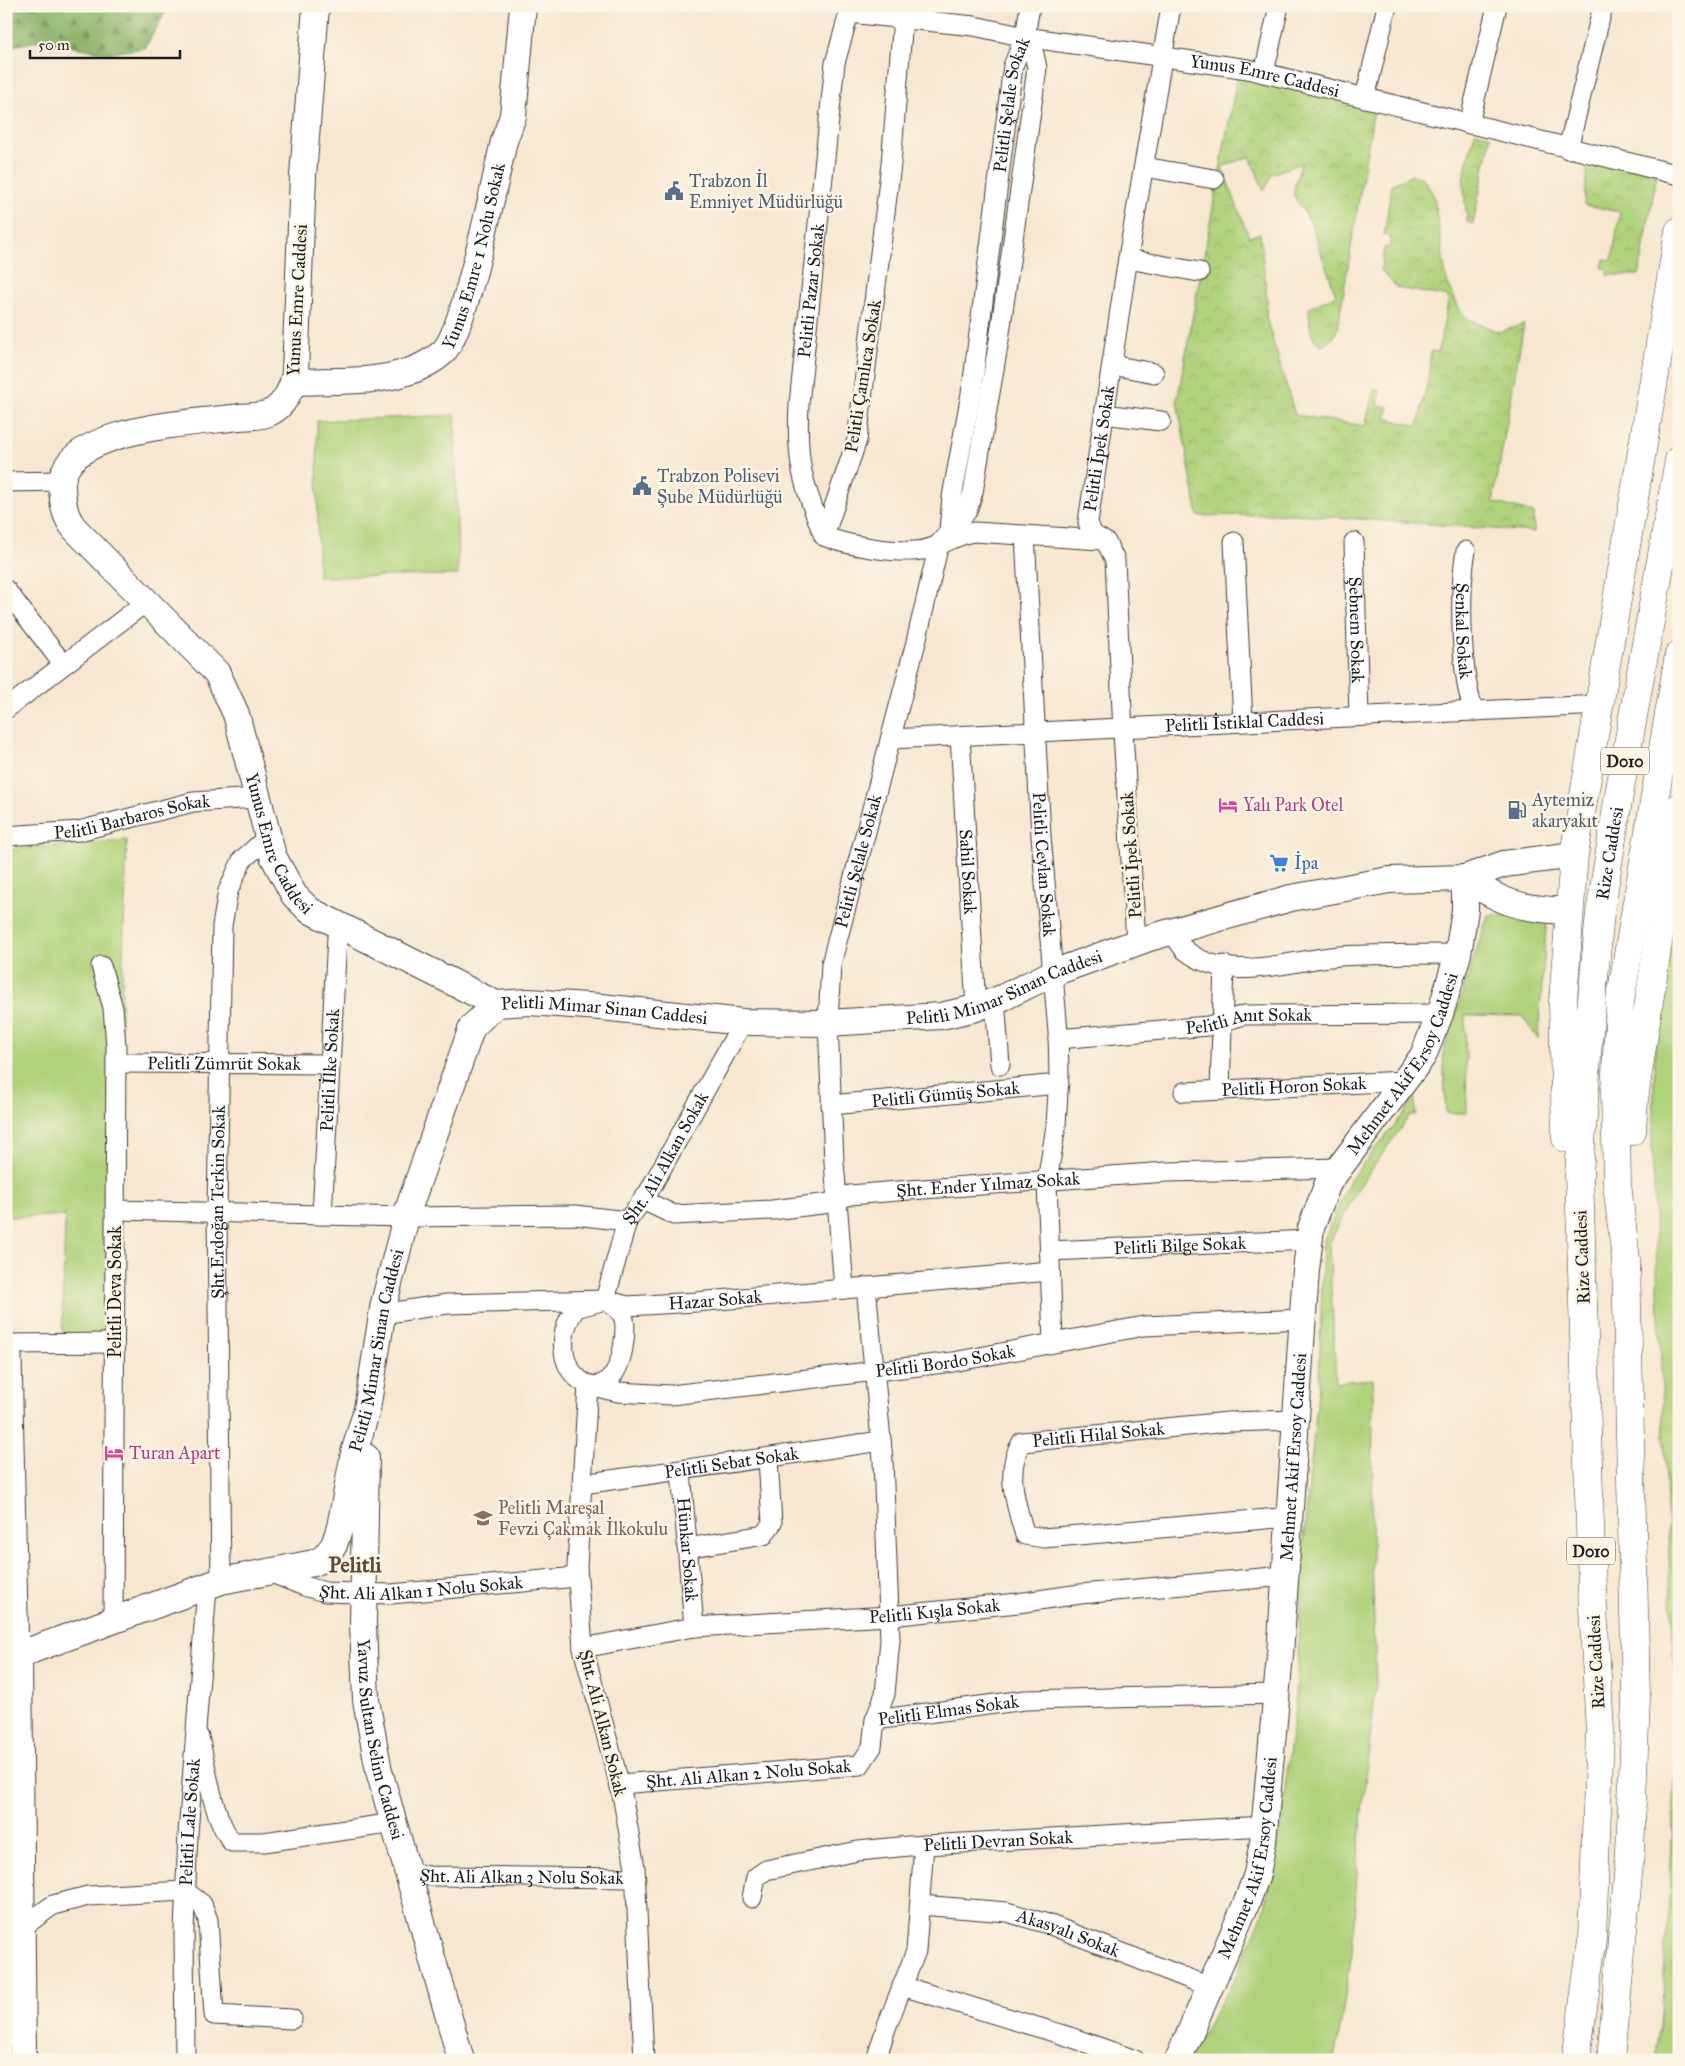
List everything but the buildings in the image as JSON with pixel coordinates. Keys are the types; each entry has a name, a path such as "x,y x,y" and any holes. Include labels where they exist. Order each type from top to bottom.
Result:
{"highway":[{"path":"1584,1294 1568,1220 1563,1002 1568,911 1574,855 1679,231"},
{"name":"Rize Caddesi","path":"1576,2060 1592,1940 1600,1731 1592,1580 1579,1174 1588,1042 1600,913 1620,789 1677,471"},
{"name":"Rize Caddesi","path":"1611,2060 1630,1853 1636,1698 1626,1260 1617,1184 1615,1091 1620,1002 1679,655"},
{"path":"1626,1260 1634,1099 1679,807"}],"street":[{"name":"Yunus Emre Caddesi","path":"316,6 303,176 293,382 289,393 269,413 116,436 80,452 69,464 61,481 63,506 66,518 217,673 227,690 236,714 273,856 294,895 309,910 496,1004"},
{"name":"Yunus Emre 1 Nolu Sokak","path":"293,382 382,378 412,371 444,352 451,340 466,299 504,141 513,116 523,6"},
{"name":"Pelitli Şelale Sokak","path":"844,1289 828,1023 831,964 944,537 974,378 1013,66 1025,36 1030,6"},
{"name":"Pelitli İpek Sokak","path":"1136,942 1122,728 1115,560 1111,549 1092,534 1088,522 1128,259 1171,6"},
{"path":"1264,73 1279,6"},
{"path":"1365,98 1388,6"},
{"path":"1469,124 1497,6"},
{"path":"1568,148 1603,6"},
{"name":"Yunus Emre Caddesi","path":"849,10 903,19 974,26 1025,36 1264,73 1679,174"},
{"name":"Pelitli Pazar Sokak","path":"824,536 806,495 797,444 799,404 835,63 849,10"},
{"name":"Pelitli Çamlıca Sokak","path":"824,536 857,440 891,164 903,19"},
{"path":"1144,167 1214,179"},
{"path":"1128,259 1199,272"},
{"path":"1112,365 1154,373"},
{"path":"1104,414 1161,421"},
{"path":"6,482 61,481"},
{"path":"824,536 837,542 882,549 924,550 944,537 974,532 1102,540"},
{"name":"Pelitli Ceylan Sokak","path":"1025,535 1048,942 1053,972 1058,1039 1059,1084 1056,1126 1047,1182 1053,1342"},
{"path":"1234,542 1243,722"},
{"name":"Şebnem Sokak","path":"1354,542 1359,716"},
{"name":"Şenkal Sokak","path":"1466,551 1463,581 1465,672 1474,711"},
{"path":"6,590 63,664"},
{"path":"6,709 146,602"},
{"name":"Pelitli İstiklal Caddesi","path":"890,739 1600,705"},
{"name":"Sahil Sokak","path":"960,736 985,1004 1000,1065"},
{"name":"Pelitli Barbaros Sokak","path":"6,836 79,831 194,802 257,798"},
{"name":"Şht.Erdoğan Terkin Sokak","path":"214,1584 217,1212 222,926 228,891 242,860 267,838"},
{"name":"Pelitli Mimar Sinan Caddesi","path":"12,1660 113,1620 214,1584 314,1563 324,1558 334,1545 340,1527 354,1453 367,1409 382,1314 406,1217 443,1103 472,1027 496,1004 529,1002 601,1007 743,1022 828,1023 942,1016 985,1004 1053,972 1136,942 1291,898 1389,880 1465,878 1504,864 1574,855"},
{"path":"1465,878 1492,897 1526,908 1568,911"},
{"name":"Mehmet Akif Ersoy Caddesi","path":"1178,2060 1257,1874 1265,1826 1310,1240 1320,1200 1339,1168 1423,1056 1440,1014 1458,954 1465,910 1465,878"},
{"name":"Pelitli İlke Sokak","path":"322,1215 337,937 341,926"},
{"path":"1172,932 1184,948 1196,957 1224,965 1249,969 1338,956 1458,954"},
{"path":"1220,1090 1224,965"},
{"name":"Pelitli Deva Sokak","path":"101,966 113,1008 116,1063 113,1620"},
{"name":"Pelitli Anıt Sokak","path":"1058,1039 1208,1026 1244,1015 1440,1014"},
{"name":"Şht. Ali Alkan Sokak","path":"606,1300 627,1221 643,1200 743,1022"},
{"name":"Pelitli Zümrüt Sokak","path":"116,1063 330,1064"},
{"name":"Pelitli Horon Sokak","path":"1184,1092 1403,1081"},
{"name":"Pelitli Gümüş Sokak","path":"832,1105 1059,1084"},
{"name":"Şht. Ender Yılmaz Sokak","path":"643,1200 674,1215 772,1210 830,1203 850,1195 1167,1172 1339,1168"},
{"path":"115,1210 406,1217 575,1215 627,1221"},
{"name":"Pelitli Bilge Sokak","path":"1049,1251 1310,1240"},
{"name":"Hazar Sokak","path":"382,1314 447,1304 606,1300 627,1306 1050,1271"},
{"name":"Pelitli Elmas Sokak","path":"866,1287 881,1441 889,1616 888,1678 885,1694 875,1720 1025,1700 1276,1694"},
{"path":"606,1300 622,1312 625,1320 623,1354 613,1377 599,1385 588,1385 580,1382 567,1365 564,1349 566,1326 576,1308 606,1300"},
{"name":"Pelitli Bordo Sokak","path":"588,1385 618,1392 671,1395 953,1362 1144,1326 1303,1319"},
{"path":"23,2060 14,1934 9,1344 114,1343"},
{"name":"Şht. Ali Alkan Sokak","path":"588,1385 578,1576 583,1648 620,1784 636,1878 644,2060"},
{"name":"Yavuz Sultan Selim Caddesi","path":"367,1409 363,1663 366,1700 379,1772 461,2060"},
{"name":"Pelitli Hilal Sokak","path":"1290,1516 1044,1538 1025,1535 1018,1514 1012,1467 1016,1452 1022,1442 1228,1422 1296,1420"},
{"name":"Pelitli Sebat Sokak","path":"583,1484 680,1472 881,1441"},
{"path":"687,1548 764,1535 772,1523 768,1459"},
{"name":"Hünkar Sokak","path":"680,1472 694,1627"},
{"name":"Şht. Ali Alkan 1 Nolu Sokak","path":"269,1572 325,1592 391,1594 578,1576"},
{"name":"Pelitli Kışla Sokak","path":"583,1648 694,1627 889,1616 1018,1603 1080,1594 1285,1576"},
{"name":"Pelitli Lale Sokak","path":"185,2060 186,1891 195,1724 214,1584"},
{"name":"Şht. Ali Alkan 2 Nolu Sokak","path":"620,1784 860,1764 872,1747 875,1720"},
{"path":"195,1724 218,1814 224,1831 232,1842 264,1842 394,1823"},
{"name":"Pelitli Devran Sokak","path":"752,1898 756,1877 766,1870 858,1851 924,1845 1265,1826"},
{"path":"876,2060 916,1951 924,1845"},
{"name":"Şht. Ali Alkan 3 Nolu Sokak","path":"408,1872 429,1876 636,1878"},
{"path":"14,1934 52,1905 88,1896 186,1891 202,1904 208,1920 214,2015 292,2019"},
{"name":"Akasyalı Sokak","path":"920,1905 1007,1912 1048,1924 1210,1987"},
{"path":"902,1986 1070,2037 1135,2060"}],"green space":[{"path":"6,6 169,6 145,48 109,53 38,41 6,47"},
{"path":"1238,72 1374,108 1338,327 1334,337 1323,346 1312,335 1309,308 1336,295 1310,221 1294,196 1301,163 1272,174 1264,191 1250,156 1222,167 1249,237 1260,233 1267,300 1266,317 1295,415 1365,426 1374,389 1380,390 1378,405 1389,407 1386,418 1418,426 1431,365 1429,364 1431,351 1438,352 1449,297 1397,288 1381,270 1384,248 1390,247 1390,237 1384,235 1392,184 1413,175 1423,178 1434,196 1446,278 1460,311 1470,320 1499,332 1524,324 1493,502 1534,513 1534,532 1295,514 1198,516 1177,401"},
{"path":"1475,132 1491,136 1473,224 1467,222 1463,177"},
{"path":"1588,159 1657,173 1639,275 1607,275 1608,269 1602,268 1604,259 1612,260 1620,212 1584,205"},
{"path":"455,415 458,575 318,577 317,421"},
{"path":"127,840 110,1338 62,1337 65,1216 6,1217 6,850"},
{"path":"1679,865 1679,2060 1655,2060 1660,2027 1668,1920 1678,1724 1670,1582 1652,1145 1655,1049"},
{"path":"1488,915 1547,916 1538,1039 1522,1016 1465,1015 1467,1113 1446,1113 1443,1053"},
{"path":"1414,1092 1416,1115 1410,1115 1359,1187 1329,1244 1336,1382 1373,1379 1372,1560 1376,1684 1360,1829 1352,1952 1335,2060 1187,2060 1234,1980 1265,1909 1282,1812 1296,1699 1303,1547 1319,1383 1323,1242 1350,1180 1406,1111"}],"place":[{"name":"Trabzon İl Emniyet Müdürlüğü","path":"674,191"},
{"name":"Trabzon Polisevi Şube Müdürlüğü","path":"642,486"},
{"name":"Yalı Park Otel","path":"1228,805"},
{"name":"Aytemiz akaryakıt","path":"1517,810"},
{"name":"İpa","path":"1279,863"},
{"name":"Turan Apart","path":"114,1453"},
{"name":"Pelitli Mareşal Fevzi Çakmak İlkokulu","path":"483,1518"}],"district":[{"name":"Pelitli","path":"355,1564"}]}
